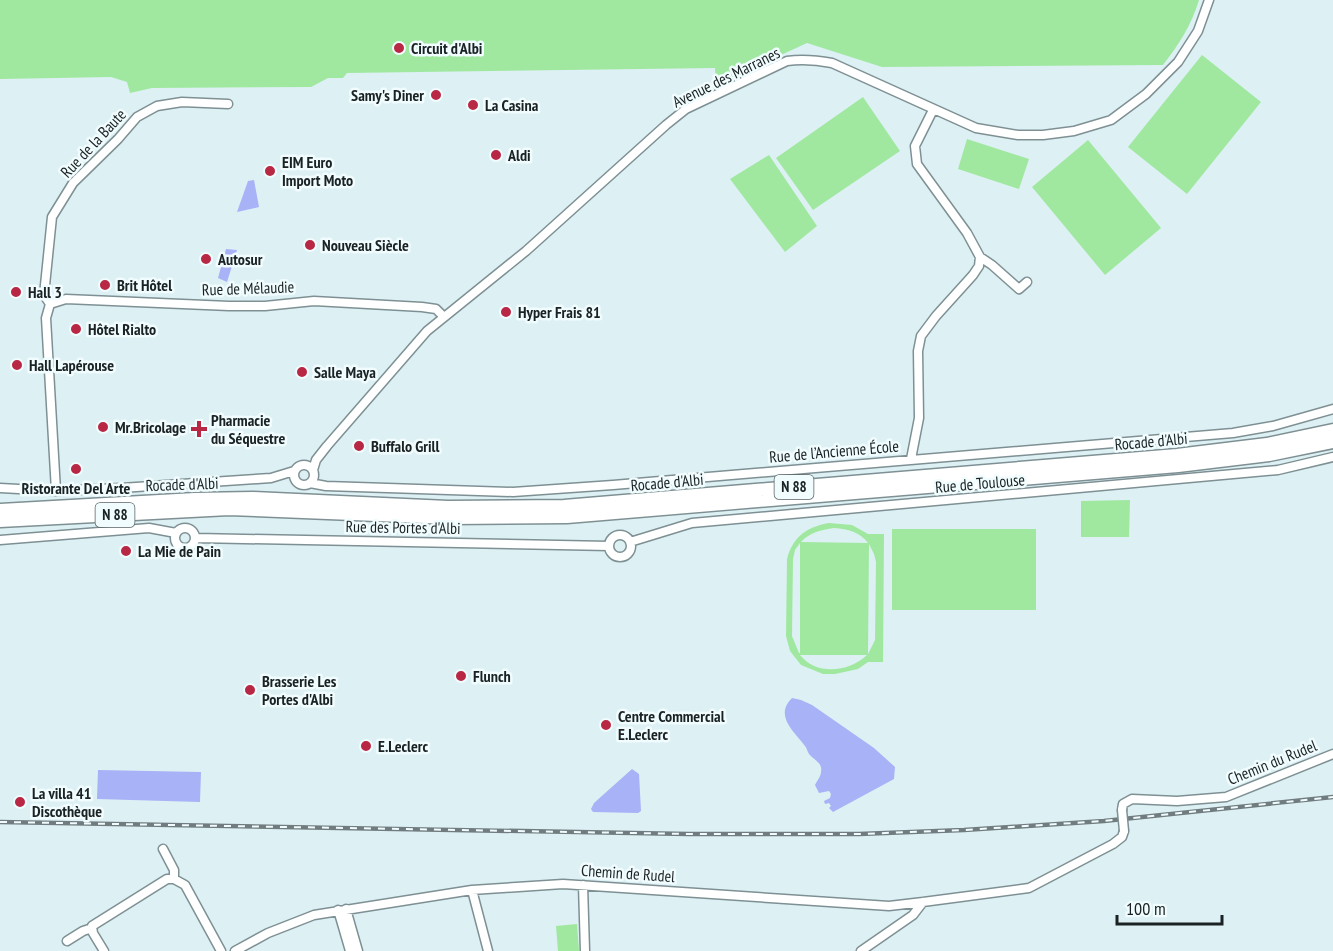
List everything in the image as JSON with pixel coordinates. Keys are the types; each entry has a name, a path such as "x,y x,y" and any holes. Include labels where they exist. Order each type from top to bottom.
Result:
{"highway":[{"name":"Rocade d'Albi","path":"0,510 242,498 448,507 564,506 1177,455 1267,444 1333,430"},
{"name":"Rocade d'Albi","path":"0,521 229,509 450,518 567,517 1178,466 1269,455 1333,442"},
{"path":"0,505 60,507"},
{"path":"0,527 229,509"}],"street":[{"name":"Avenue des Marranes","path":"305,465 316,460 427,331 526,251 638,149 686,109 788,62 801,59 832,63 976,128 1018,135 1074,131 1111,120 1146,94 1178,62 1198,31 1209,0"},
{"name":"Rue de la Baute","path":"56,491 46,318 50,304 44,295 52,217 73,183 137,117 157,106 182,102 228,104"},
{"path":"933,110 915,146 916,164 967,232 980,257 1019,289 1027,282"},
{"path":"911,459 919,418 918,351 921,336 973,276 979,266 980,257"},
{"name":"Rue de Mélaudie","path":"50,304 66,299 229,306 264,306 314,301 422,307 436,309 444,317"},
{"name":"Rue de l’Ancienne École","path":"310,483 326,486 513,492 1233,433 1273,426 1333,409"},
{"name":"Rue de Toulouse","path":"630,542 692,523 1278,470 1333,457"},
{"name":"Avenue des Marranes","path":"314,472 316,460"},
{"path":"0,488 56,491 121,489 271,478 305,465 334,485"},
{"path":"294,471 294,478 298,483"},
{"path":"271,478 304,485 310,483 314,472"},
{"path":"0,540 149,528 176,533"},
{"path":"182,528 188,528 194,532 196,538 192,547 182,549 175,542 176,533 182,528"},
{"path":"618,535 625,536 630,542 630,551 621,556 613,554 609,546 612,539 618,535"},
{"name":"Rue des Portes d'Albi","path":"196,538 609,546"},
{"name":"Chemin du Rudel","path":"1029,888 1113,844 1122,837 1124,831 1122,810 1125,801 1132,799 1177,801 1226,797 1333,754"},
{"path":"163,849 174,870 174,879"},
{"path":"67,941 92,928 94,924 167,879 174,879 185,885 221,951"},
{"name":"Chemin de Rudel","path":"235,951 268,933 314,915 472,890 563,884 889,906 1029,888"},
{"path":"583,885 585,951"},
{"path":"472,890 488,951"},
{"path":"861,951 913,915 923,902"},
{"path":"342,910 350,951"},
{"path":"342,910 358,951"},
{"path":"92,928 104,951"}],"green space":[{"name":"Circuit d'Albi","path":"0,0 1199,0 1184,34 1163,65 882,67 807,43 716,85 715,68 347,73 343,78 328,78 311,87 152,88 130,93 127,82 111,77 0,79"},
{"path":"1202,55 1261,102 1187,194 1128,147"},
{"path":"863,97 900,151 813,210 776,158"},
{"path":"967,139 1029,159 1019,189 958,169"},
{"path":"1088,140 1161,228 1105,275 1032,187"},
{"path":"769,155 817,226 785,252 730,179"},
{"path":"1130,500 1129,537 1081,537 1081,501"},
{"path":"829,523 852,525 868,534 884,534 883,662 868,662 858,669 823,674 801,665 790,651 786,636 787,559 793,545 802,534 814,527","holes":["839,528 861,536 868,543 801,542 820,531","800,543 800,653 792,636 795,550","869,544 876,562 875,640 868,654","800,655 867,655 860,661 842,668 824,669 807,662"]},
{"path":"892,529 1036,529 1036,610 892,610"},
{"path":"577,924 579,951 558,951 556,926"}],"water":[{"path":"254,180 259,207 237,212 248,181"},
{"path":"226,249 237,250 227,282 218,278"},
{"path":"792,698 812,705 874,748 895,767 894,779 833,812 829,808 831,806 829,803 825,804 824,801 830,798 829,791 819,793 815,785 821,766 809,754 785,717 787,705"},
{"path":"632,769 639,774 641,811 638,813 593,812 591,809 594,803"},
{"path":"98,770 201,772 200,802 97,799"}],"railway":[{"path":"0,822 688,834 859,834 1104,821 1333,797"}],"place":[{"name":"Circuit d'Albi","path":"399,48"},
{"name":"Samy's Diner","path":"436,95"},
{"name":"La Casina","path":"473,105"},
{"name":"Aldi","path":"496,155"},
{"name":"EIM Euro Import Moto","path":"270,171"},
{"name":"Nouveau Siècle","path":"310,245"},
{"name":"Autosur","path":"206,259"},
{"name":"Brit Hôtel","path":"105,285"},
{"name":"Hall 3","path":"16,292"},
{"name":"Hyper Frais 81","path":"506,312"},
{"name":"Hôtel Rialto","path":"76,329"},
{"name":"Hall Lapérouse","path":"17,365"},
{"name":"Salle Maya","path":"302,372"},
{"name":"Mr.Bricolage","path":"103,427"},
{"name":"Pharmacie du Séquestre","path":"199,429"},
{"name":"Buffalo Grill","path":"359,446"},
{"name":"Ristorante Del Arte","path":"76,469"},
{"name":"La Mie de Pain","path":"126,551"},
{"name":"Flunch","path":"461,676"},
{"name":"Brasserie Les Portes d'Albi","path":"250,690"},
{"name":"Centre Commercial E.Leclerc","path":"606,725"},
{"name":"E.Leclerc","path":"366,746"},
{"name":"La villa 41 Discothèque","path":"20,802"}]}
